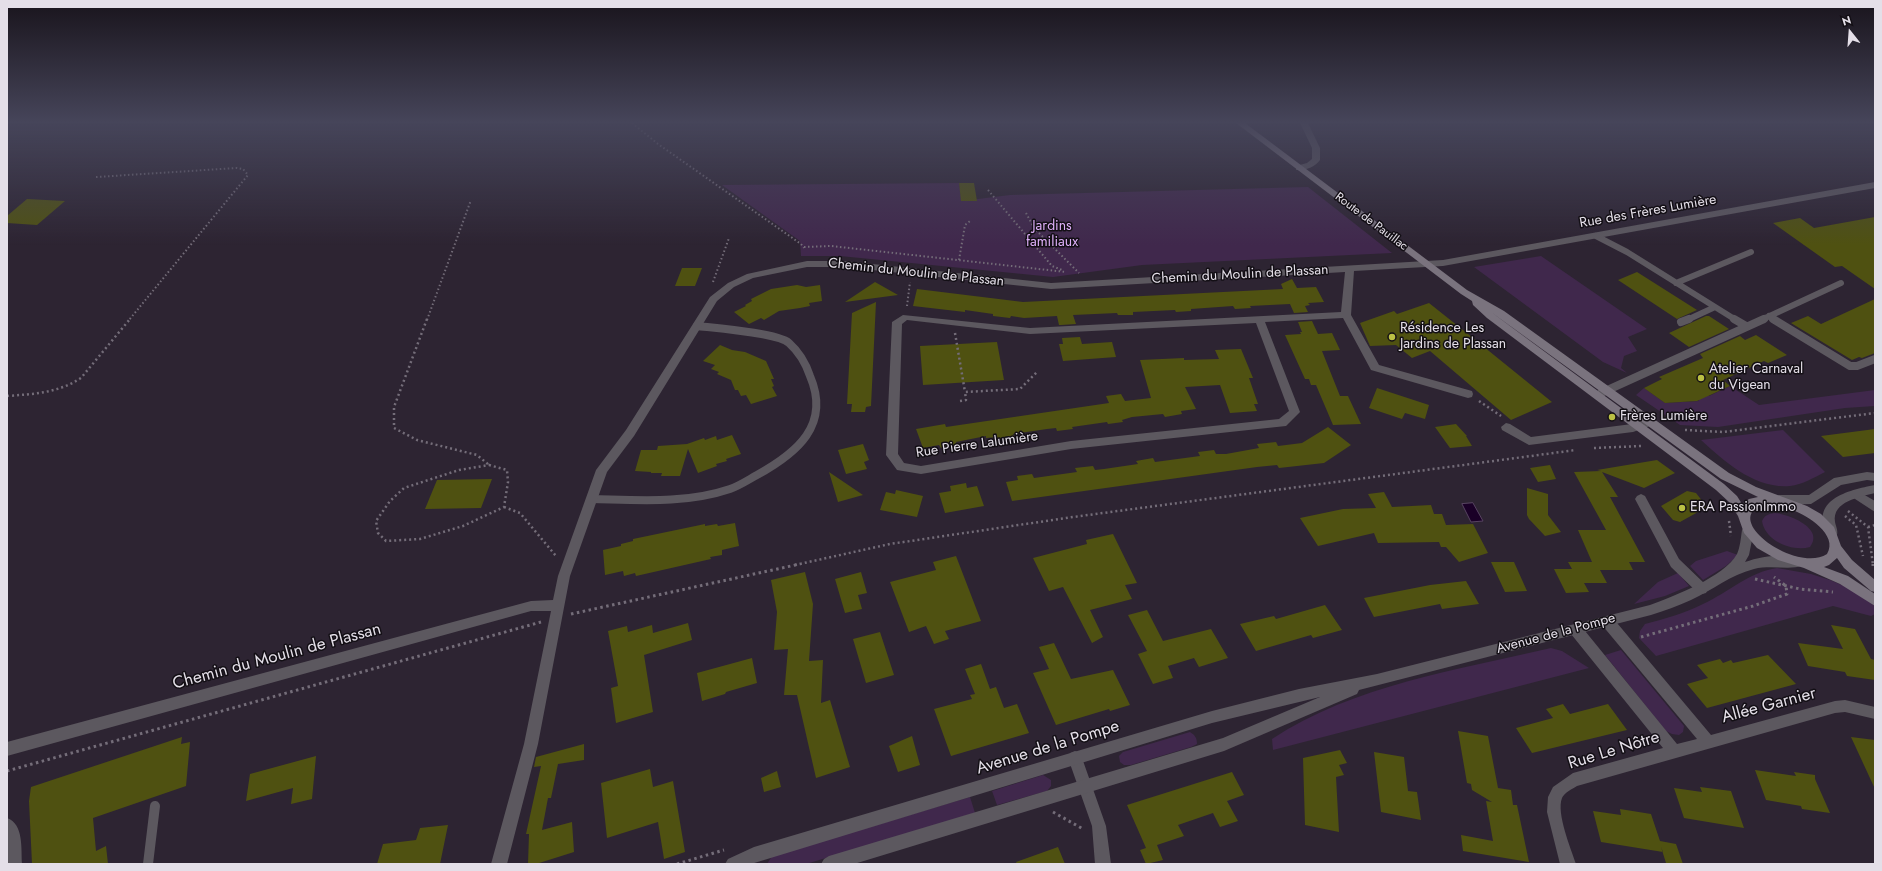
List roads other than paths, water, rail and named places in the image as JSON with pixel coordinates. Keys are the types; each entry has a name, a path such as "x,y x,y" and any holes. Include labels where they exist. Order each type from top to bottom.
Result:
{"main road":[{"name":"Route de Pauillac","path":"1293,164 1464,292 1490,316 1639,426 1663,438 1733,481 1752,490 1795,505 1810,513 1823,523 1832,534"},
{"name":"Route de Pauillac","path":"1464,292 1501,313 1650,421 1663,438 1733,499 1743,515 1748,530"},
{"path":"1743,515 1746,507 1753,501 1765,499 1779,500"},
{"path":"1748,530 1757,541 1769,550 1834,575 1849,590 1875,601"},
{"path":"1832,534 1836,548 1848,564 1870,583"},
{"path":"1798,562 1814,564 1825,562 1833,556 1836,548"}],"street":[{"path":"1299,168 1312,164"},
{"name":"Rue des Frères Lumière","path":"1426,264 1443,263 1875,185"},
{"name":"Chemin du Moulin de Plassan","path":"499,864 531,744 564,576 602,470 630,433 713,299 731,285 750,276 807,264 844,264 1039,285 1426,264"},
{"path":"1350,269 1346,315 1375,367 1468,394"},
{"path":"1259,319 1346,315"},
{"name":"Rue Pierre Lalumière","path":"906,317 1030,331 1259,319 1296,412 1282,423 1071,445 921,470 901,467 892,455 897,322 906,317"},
{"path":"1506,423 1529,441 1633,428 1650,421"},
{"path":"1779,500 1812,499 1838,481 1867,476 1875,477"},
{"path":"1832,534 1829,512 1845,498 1875,489"},
{"path":"1856,494 1875,507"},
{"path":"1641,498 1675,563 1702,589"},
{"name":"Avenue de la Pompe","path":"1729,572 1743,555 1748,530"},
{"name":"Avenue de la Pompe","path":"733,864 754,855 1212,717 1299,694 1377,680 1651,610 1702,589 1729,572 1762,562 1798,562"},
{"name":"Chemin du Moulin de Plassan","path":"7,749 531,606 557,612"},
{"path":"1607,621 1708,742"},
{"name":"Rue Le Nôtre","path":"1568,864 1554,807 1556,796 1563,787 1573,780 1674,751 1576,630"},
{"name":"Avenue de la Pompe","path":"829,864 1224,744 1303,709 1377,680"},
{"name":"Allée Garnier","path":"1674,751 1835,707 1845,706 1875,713"},
{"path":"1075,758 1099,826 1103,864"},
{"path":"7,825 12,833 14,864"}],"lane":[{"path":"1596,236 1627,252 1746,326"},
{"path":"1676,283 1751,252"},
{"path":"1597,395 1841,283"},
{"path":"1681,322 1716,307"},
{"path":"1769,316 1850,366 1857,366 1875,359"},
{"path":"592,499 681,500 731,489 781,462 801,443 812,426 817,410 815,387 806,365 788,342 761,334 697,326"},
{"path":"148,864 155,806"}],"place":[{"name":"Résidence Les Jardins de Plassan","path":"1392,337"},
{"name":"Atelier Carnaval du Vigean","path":"1701,378"},
{"name":"Frères Lumière","path":"1612,417"},
{"name":"ERA PassionImmo","path":"1682,508"}],"park label":[{"name":"Jardins familiaux","path":"1052,236"}]}
